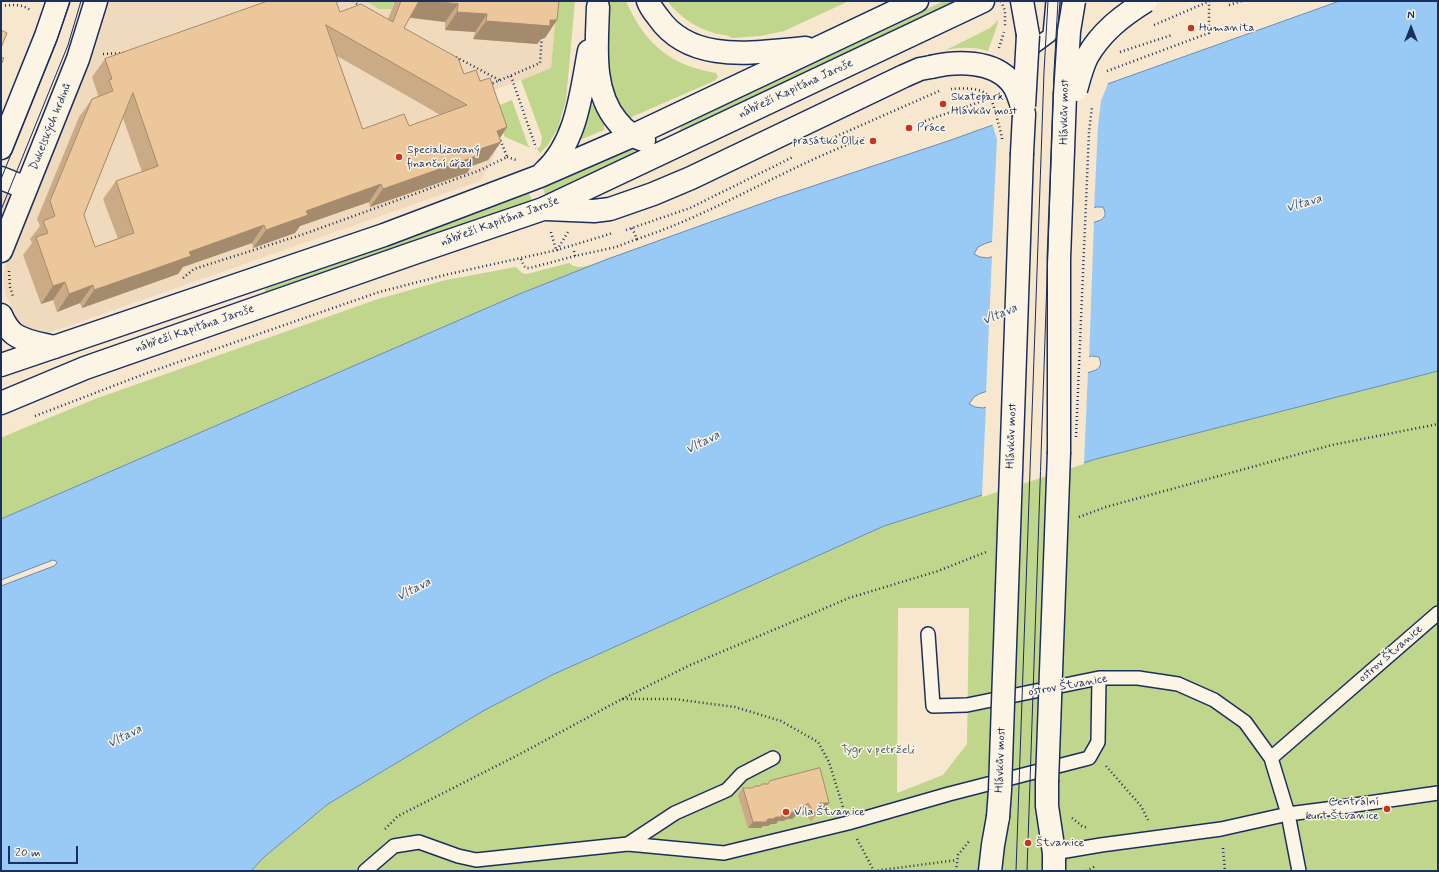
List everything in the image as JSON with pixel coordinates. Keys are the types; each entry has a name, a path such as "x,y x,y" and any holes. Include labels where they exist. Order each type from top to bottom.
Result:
{"main road":[{"path":"1,148 46,36 58,1"},
{"name":"Dukelských hrdinů","path":"6,259 26,188 78,59 96,1"},
{"path":"648,1 663,25 684,42 706,50 739,53 818,47"},
{"path":"1,365 384,235 540,176 632,136 917,1"},
{"name":"nábřeží Kapitána Jaroše","path":"1,403 85,368 543,209 983,1"},
{"path":"1022,1 1028,44"},
{"name":"Hlávkův most","path":"990,871 998,817 1000,790 1024,114 1028,44 1033,1"},
{"name":"Hlávkův most","path":"1054,862 1048,806 1059,452 1060,259 1067,48 1074,1"},
{"path":"1064,148 1076,90 1087,58 1104,32 1124,15 1146,1"},
{"path":"598,4 597,53 600,84 607,105 613,116 632,136 652,142 664,143 687,141"},
{"path":"540,176 558,157 571,131 581,96 598,4"},
{"path":"543,209 594,211 610,209 647,196 690,178 904,76 920,69 944,64 970,64 992,69 1011,82 1020,100 1024,114"},
{"path":"1,178 26,188"},
{"path":"8,308 6,324 14,334 54,347"}],"lane":[{"path":"1050,35 1053,1"},
{"path":"1028,44 1050,35"},
{"path":"1050,35 1067,48"},
{"name":"ostrov Štvanice","path":"1271,758 1438,613"},
{"name":"ostrov Štvanice","path":"928,634 933,706 967,705 1099,678 1138,678 1178,684 1214,700 1245,722 1271,758 1288,814 1299,871"},
{"path":"365,871 394,846 419,842 458,856 476,860 628,844 724,853 848,823 949,794 1089,758 1098,742 1099,678"},
{"path":"628,844 675,813 727,790 742,774 773,758"},
{"path":"1054,862 1101,845 1221,829 1288,814 1327,810 1438,793"}],"path":[{"path":"353,1 367,10"},
{"path":"1109,66 1106,71 1209,33 1210,1 1153,26"},
{"path":"1229,5 1242,1"},
{"path":"1,6 26,6"},
{"path":"482,88 540,63 543,32"},
{"path":"1120,52 1172,35"},
{"path":"1117,57 1124,46"},
{"path":"101,54 129,53"},
{"path":"454,57 501,81"},
{"path":"511,76 537,149"},
{"path":"815,146 930,93"},
{"path":"925,121 991,98"},
{"path":"1076,443 1089,132 1092,107"},
{"path":"178,282 194,269 304,234 478,171 507,157 497,130"},
{"path":"521,259 526,268 530,268 616,247 663,230 725,203 834,149 865,138"},
{"path":"625,230 690,208 794,156"},
{"path":"632,228 637,239"},
{"path":"550,230 556,250"},
{"path":"34,416 148,373 379,292 449,274 521,259 617,232"},
{"path":"574,251 575,256"},
{"path":"6,259 10,279 8,308"},
{"path":"381,832 398,816 622,700 674,699 735,707 781,721 818,742 829,762 848,823 874,871 957,860"},
{"path":"1091,755 1106,765 1141,806 1148,818 1152,838"},
{"path":"1070,816 1082,826 1100,830 1101,845"},
{"path":"1221,829 1225,871"},
{"path":"956,871 958,855 970,839"}],"shaded area":[{"path":"107,1 557,1 551,68 481,95 497,147 492,161 480,181 52,332 36,333 27,329 18,321 5,293 3,277 8,253 101,22"},
{"path":"1,184 15,190 1,226"}],"green space":[{"path":"366,1 394,1 392,9 379,9"},
{"path":"557,1 575,1 566,100 558,128 548,145 540,153 537,149 541,145 542,137 521,80 551,68"},
{"path":"610,1 626,1 641,29 661,50 672,58 685,65 716,73 718,77 714,81 627,119 612,97 605,56"},
{"path":"667,1 849,1 784,31 760,36 732,38 707,31 694,24 682,17"},
{"path":"944,1 959,1 684,132 680,130 681,126"},
{"path":"998,20 988,51 967,48 946,50 990,28"},
{"path":"512,100 528,145 531,148 505,137 504,135 495,107"},
{"path":"590,104 593,105 604,125 604,130 582,139 579,136"},
{"path":"630,150 634,150 636,154 547,200 543,188"},
{"path":"529,193 534,205 265,294 265,289 267,287"},
{"path":"605,260 517,295 1,519 1,438 12,433 95,399 378,299 446,280 516,267 522,273 527,274 569,263 573,266 582,267"},
{"name":"Tygr v petrželi","path":"1438,371 1438,871 251,871 264,857 328,804 483,711 552,675 884,526 1096,459","holes":["898,608 969,608 967,744 943,775 897,793"]}],"water":[{"name":"Vltava","path":"1340,1 1438,1 1438,371 1096,459 884,526 552,675 483,711 328,804 264,857 251,871 1,871 1,586 54,566 57,563 53,560 1,580 1,519 517,295 605,260 777,198 948,141","holes":["1097,207 1103,207 1105,211 1105,216 1101,220 988,258 980,257 974,254 978,247 984,244","1092,356 1099,357 1100,359 1100,366 1096,370 983,408 975,407 969,404 974,397 979,394"]}],"pier":[{"path":"1109,81 1101,101 1098,126 1094,210 992,243 997,139 992,123"},
{"path":"1094,221 1089,360 986,394 992,255"},
{"path":"1088,371 1084,464 982,497 986,405"}],"building":[{"name":"Specializovaný finanční úřad","path":"268,1 336,1 340,12 361,4 393,22 401,1 419,1 404,28 458,58 464,74 476,70 480,81 490,78 507,127 497,131 501,142 477,150 479,155 383,189 381,184 306,211 308,215 266,230 264,225 189,252 191,256 94,290 93,285 69,294 65,282 53,286 36,237 48,233 43,221 55,216 50,201 92,99 113,91 109,80 112,79 105,59","holes":["326,25 467,105 409,126 404,114 363,129","133,93 158,166 116,181 134,233 95,247 84,215"]},
{"path":"431,1 559,1 557,20 550,20 550,26 486,21 487,14 457,12 458,4"},
{"path":"1,30 7,33 1,48"},
{"path":"1,57 4,58 1,65"},
{"path":"820,768 829,803 820,803 816,815 808,803 797,812 768,819 766,822 753,822 743,788 752,788 762,784 768,784 770,781"}],"tram line":[{"path":"1,179 57,40 70,1"},
{"path":"1,210 68,45 81,1"},
{"path":"1016,871 1044,72 1048,1"},
{"path":"1027,871 1054,72 1058,1"}],"place":[{"name":"Humanita","path":"1191,28"},
{"name":"Skatepark Hlávkův most","path":"943,104"},
{"name":"Práce","path":"909,128"},
{"name":"prasátko Ollie","path":"873,141"},
{"name":"Specializovaný finanční úřad","path":"399,157"},
{"name":"Centrální kurt Štvanice","path":"1387,809"},
{"name":"Vila Štvanice","path":"786,812"},
{"name":"Štvanice","path":"1028,843"}]}
